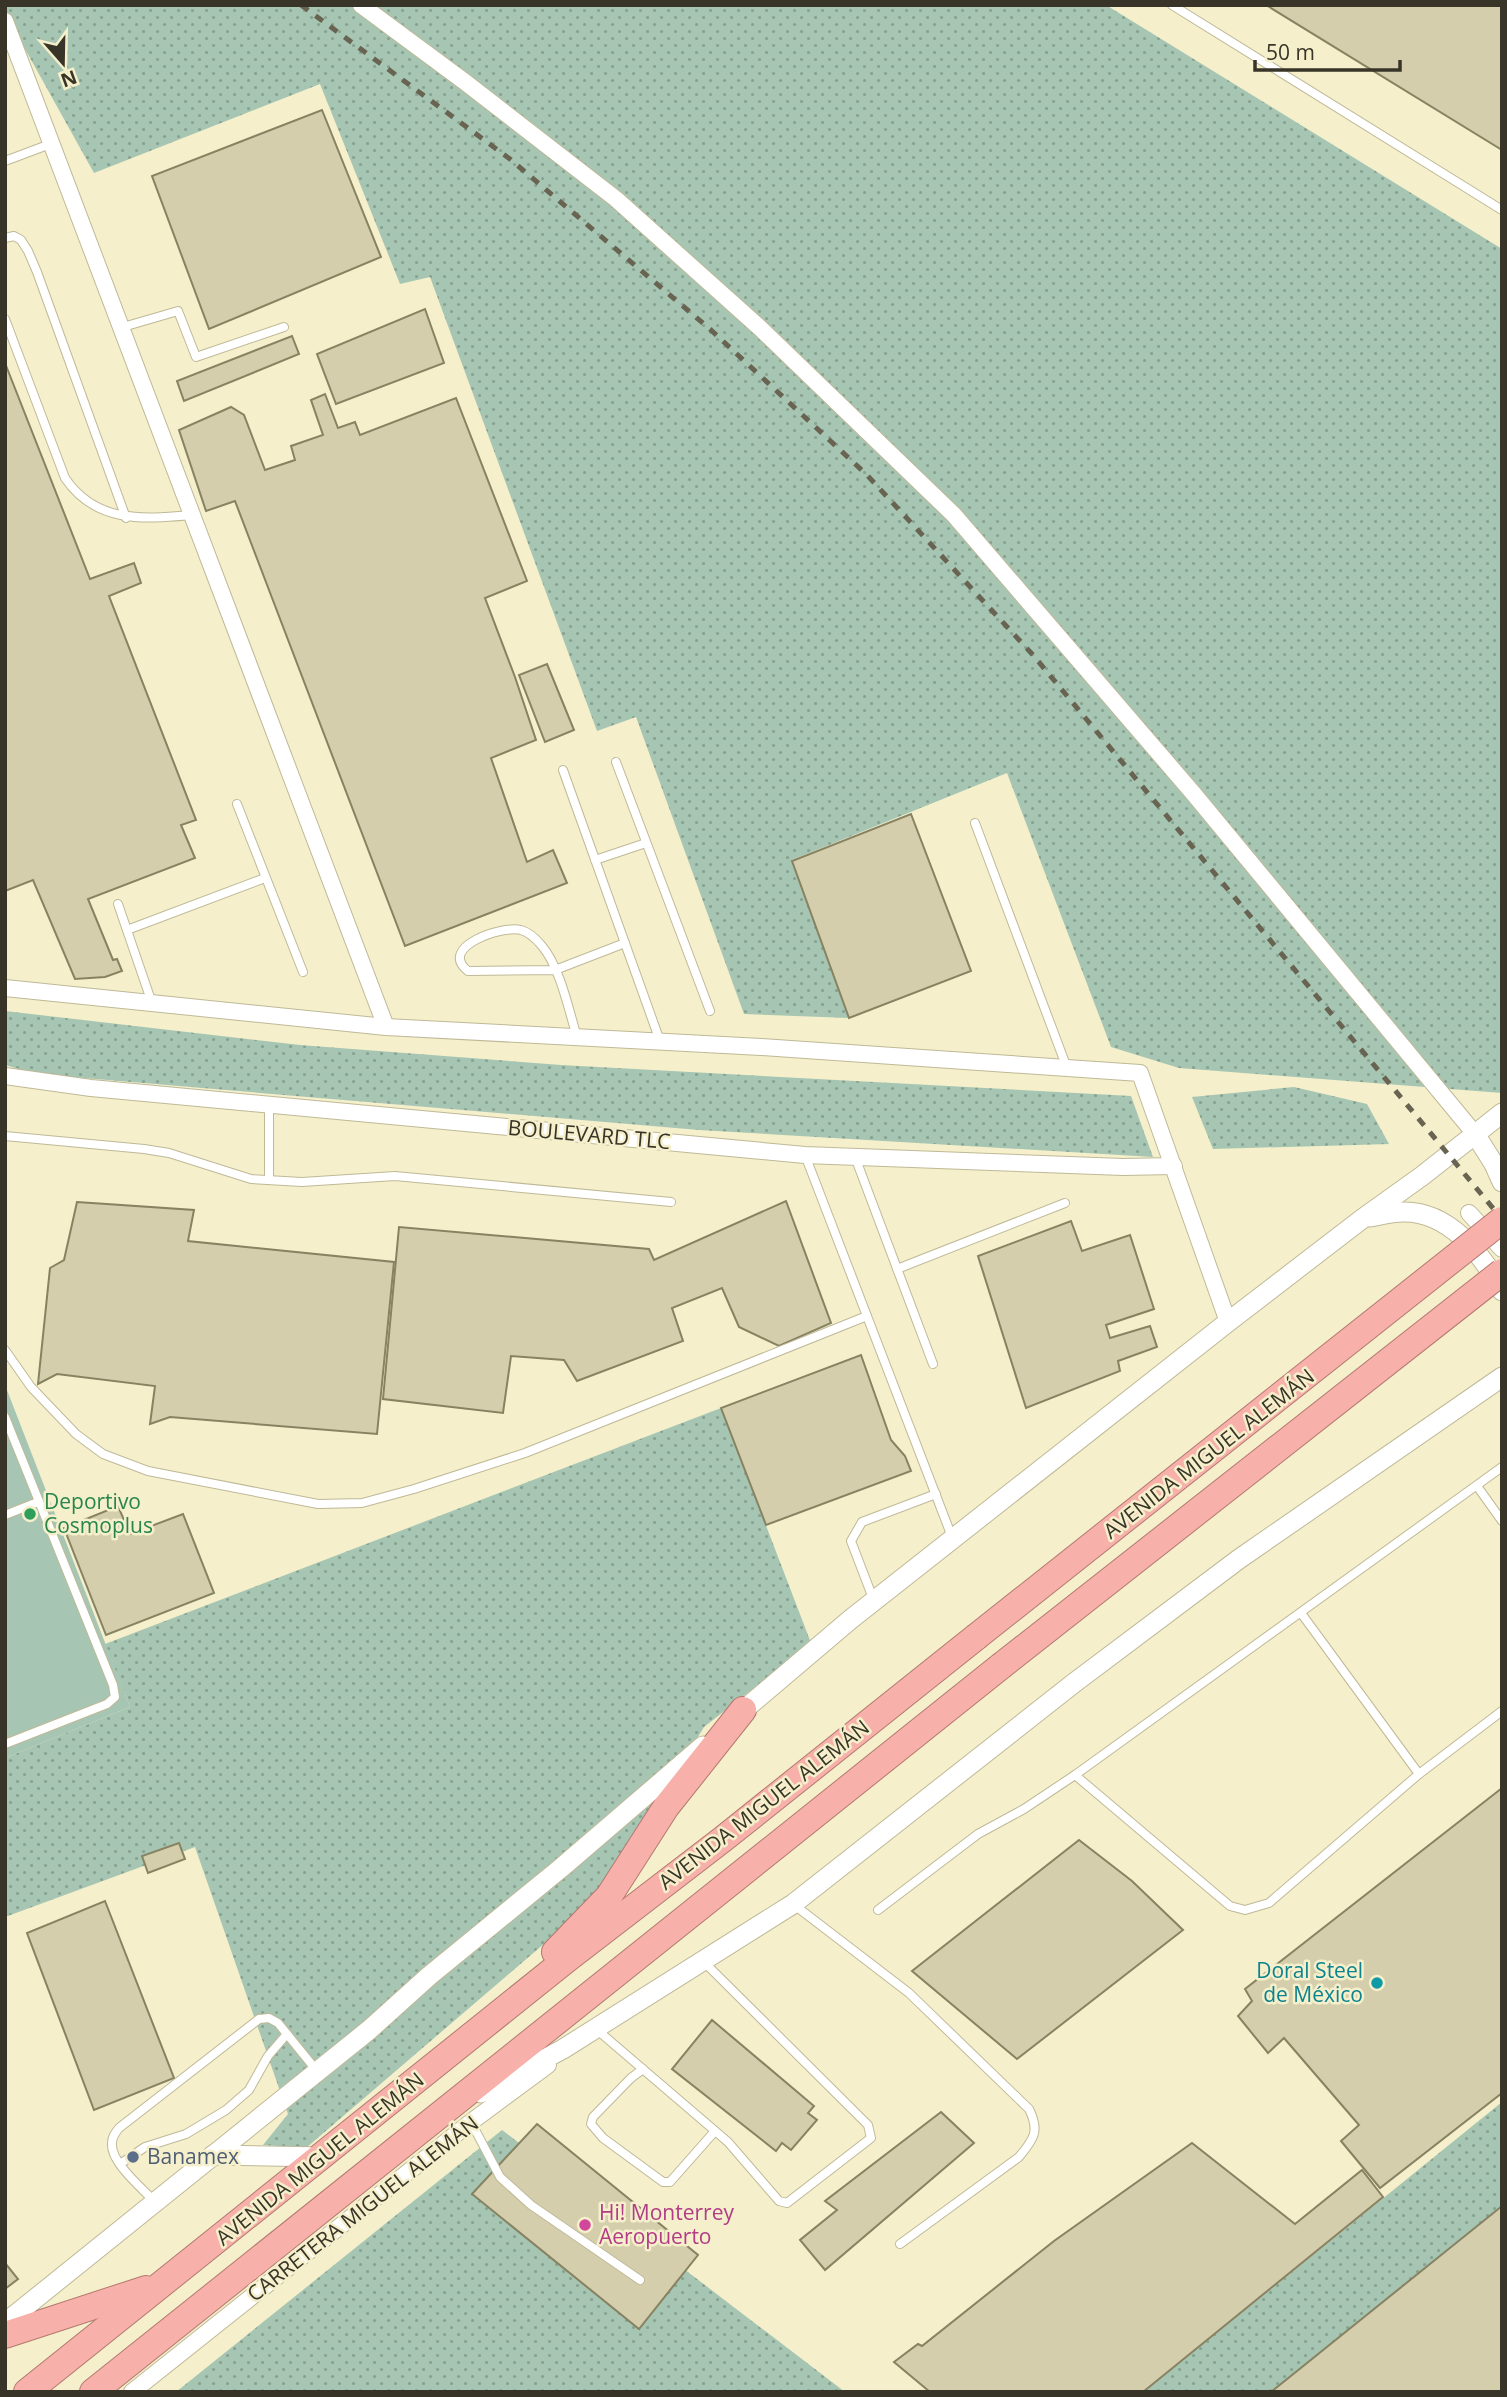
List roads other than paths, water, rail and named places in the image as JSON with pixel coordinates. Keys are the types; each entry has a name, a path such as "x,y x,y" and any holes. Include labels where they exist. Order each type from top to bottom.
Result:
{"highway":[{"name":"AVENIDA MIGUEL ALEMÁN","path":"27,2392 567,1959 723,1839 1502,1220"},
{"name":"AVENIDA MIGUEL ALEMÁN","path":"93,2392 1000,1666 1502,1272"},
{"path":"393,2101 501,1998 556,1951 609,1896 666,1807 743,1710"},
{"path":"5,2335 165,2283"}],"street":[{"path":"361,5 615,199 760,328 954,515 1193,793 1475,1134 1502,1182"},
{"path":"5,21 386,1027"},
{"path":"5,988 386,1027 1140,1073 1228,1322"},
{"name":"BOULEVARD TLC","path":"5,1076 47,1083 805,1155 1097,1166 1174,1166"},
{"path":"5,2323 317,2071 561,1868 874,1601 1228,1322 1502,1113"},
{"path":"1362,1219 1389,1213 1411,1212 1447,1224 1457,1231 1480,1258 1502,1291"},
{"path":"1469,1213 1502,1249"},
{"path":"433,2121 564,2049 793,1904 1063,1691 1238,1559 1498,1376"},
{"name":"CARRETERA MIGUEL ALEMÁN","path":"132,2392 471,2122 596,2029"},
{"path":"213,2155 323,2157"}],"lane":[{"path":"1172,5 1502,210"},
{"path":"5,161 53,143"},
{"path":"5,238 14,236 21,240 28,251 126,518"},
{"path":"123,327 178,311 196,357 285,327"},
{"path":"5,319 65,478 75,493 96,507 126,518 193,515"},
{"path":"615,762 710,1011"},
{"path":"563,770 660,1042"},
{"path":"237,804 303,972"},
{"path":"975,823 1067,1068"},
{"path":"595,860 646,842"},
{"path":"127,930 265,878"},
{"path":"118,904 152,1003"},
{"path":"577,1037 555,970 542,945 521,930 508,930 483,936 465,947 461,956 464,968 474,972 555,970 625,943"},
{"path":"269,1104 269,1180"},
{"path":"5,1136 169,1153 251,1180 302,1182 395,1176 671,1202"},
{"path":"805,1155 954,1540"},
{"path":"855,1157 933,1364"},
{"path":"897,1269 1065,1203"},
{"path":"5,1350 32,1387 76,1434 103,1454 148,1471 318,1504 362,1503 414,1489 525,1452 867,1316"},
{"path":"5,1417 116,1697 107,1704 5,1744"},
{"path":"877,1910 978,1834 1024,1809 1076,1775 1502,1468"},
{"path":"1478,1486 1502,1521"},
{"path":"874,1601 851,1541 862,1522 936,1494"},
{"path":"5,1515 38,1502"},
{"path":"1301,1613 1419,1774"},
{"path":"1076,1775 1230,1906 1245,1910 1269,1903 1419,1774 1502,1711"},
{"path":"793,1904 909,1993 1029,2109 1034,2120 1034,2139 1019,2157 900,2245"},
{"path":"596,2029 728,2142 779,2201 787,2203 871,2138 868,2125 704,1962"},
{"path":"155,2202 120,2164 111,2147 112,2138 118,2128 259,2019 269,2018 278,2023 317,2071"},
{"path":"120,2164 145,2147 186,2134 226,2110 249,2090 268,2056 287,2034"},
{"path":"643,2069 593,2117 591,2124 603,2138 663,2182 670,2182 715,2132"},
{"path":"471,2122 500,2177 531,2205 639,2280"}],"railway":[{"path":"301,5 510,159 711,330 867,475 1033,655 1502,1219"}],"place":[{"name":"Deportivo Cosmoplus","path":"30,1514"},
{"name":"Doral Steel de México","path":"1377,1983"},
{"name":"Banamex","path":"133,2157"},
{"name":"Hi! Monterrey Aeropuerto","path":"585,2225"}]}
